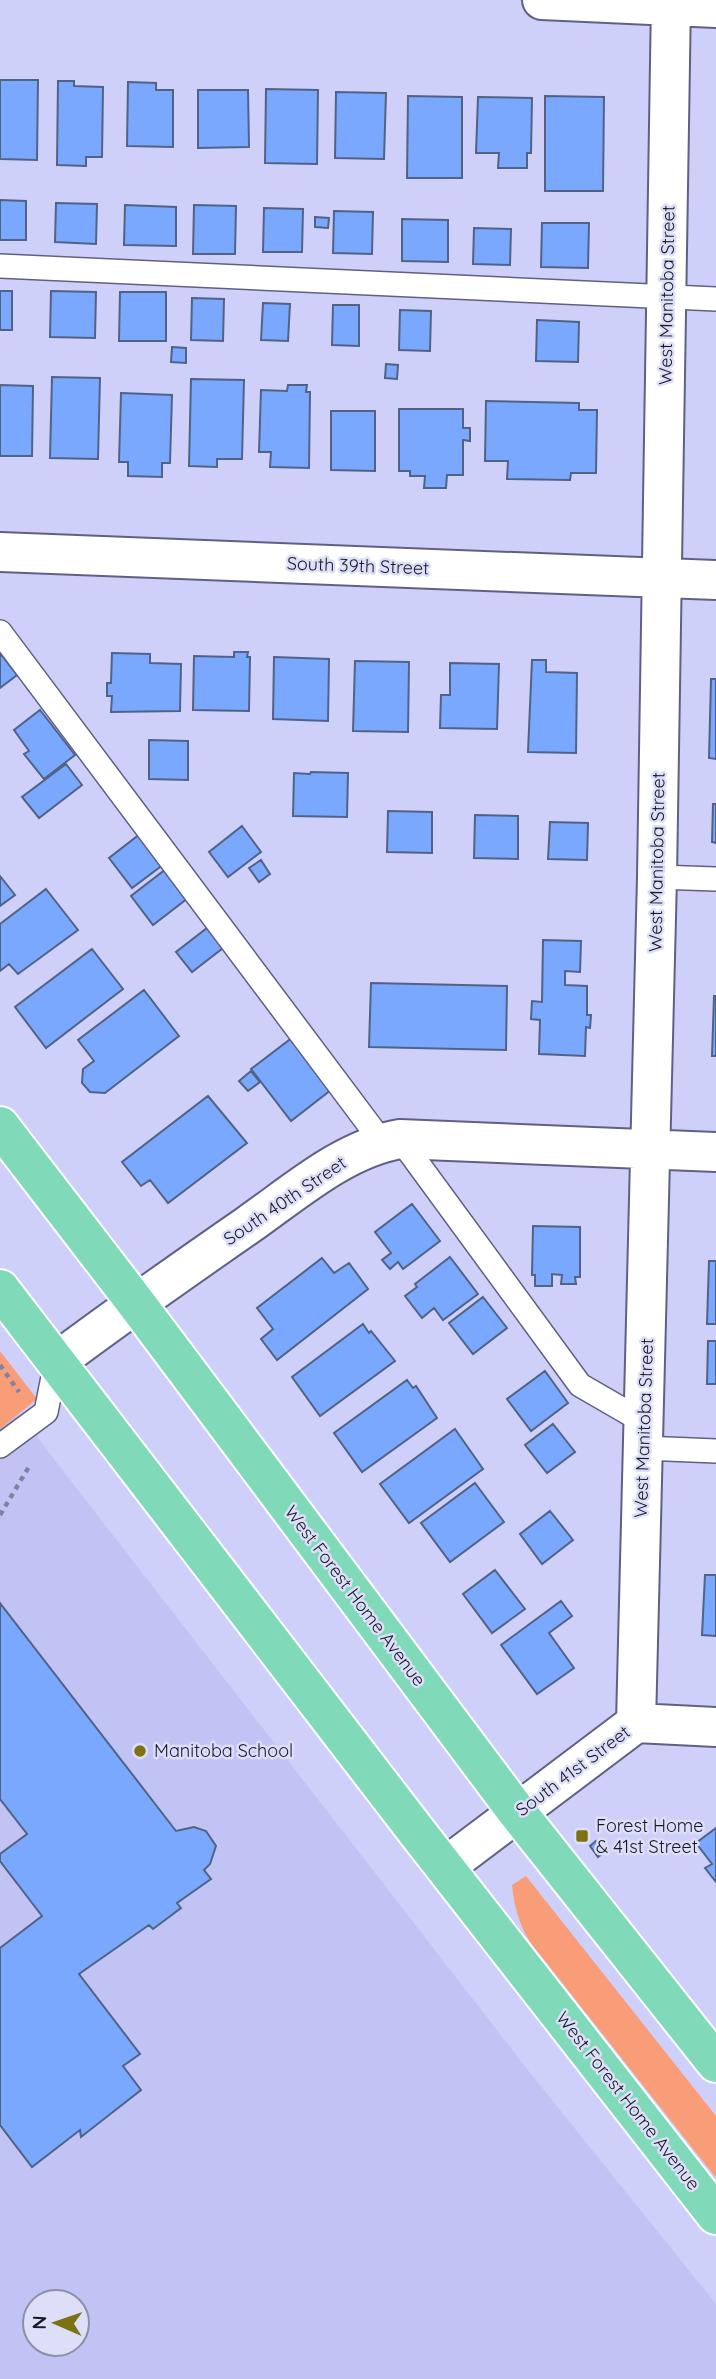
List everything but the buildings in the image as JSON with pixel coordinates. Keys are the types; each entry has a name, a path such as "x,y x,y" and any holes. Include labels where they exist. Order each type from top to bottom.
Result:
{"main road":[{"name":"West Forest Home Avenue","path":"0,1126 517,1812 716,2063"},
{"name":"West Forest Home Avenue","path":"0,1289 716,2215"}],"street":[{"path":"542,0 671,3 716,8"},
{"name":"West Manitoba Street","path":"636,1723 657,877 671,3"},
{"name":"South 39th Street","path":"0,552 716,580"},
{"name":"South 40th Street","path":"56,1362 332,1167 391,1141 716,1152"},
{"name":"South 41st Street","path":"445,1867 636,1723 716,1727"}],"lane":[{"path":"0,266 716,299"},
{"path":"0,632 580,1385 644,1435 716,1451"},
{"path":"657,877 716,879"},
{"path":"0,1446 46,1412 56,1362"}],"path":[{"path":"0,1365 23,1398"},
{"path":"0,1515 32,1462"}],"shaded area":[{"path":"0,1351 37,1399 0,1429"},
{"name":"Manitoba School","path":"19,1414 531,2074 716,2304 716,2379 0,2379 0,1429"},
{"path":"526,1876 716,2116 716,2178 530,1942 518,1915 512,1885"}],"place":[{"name":"Manitoba School","path":"140,1751"},
{"name":"Forest Home & 41st Street","path":"582,1836"}]}
